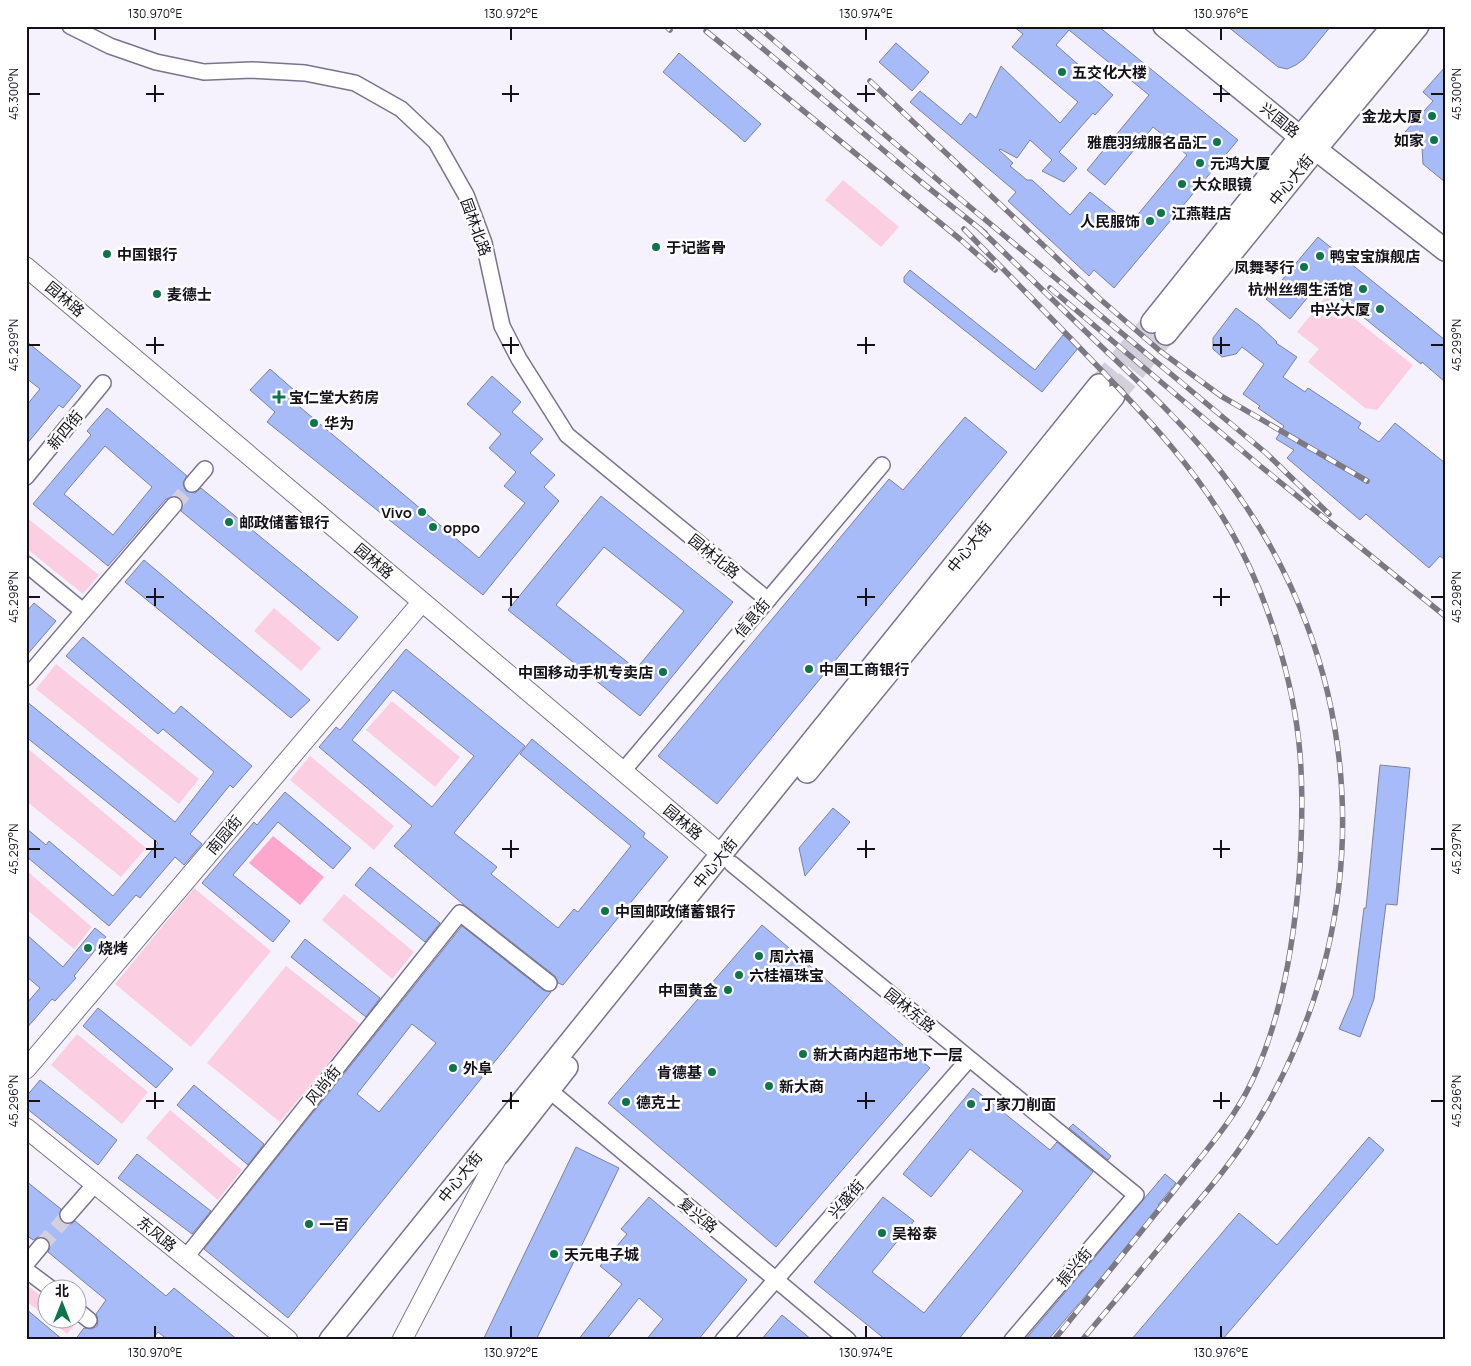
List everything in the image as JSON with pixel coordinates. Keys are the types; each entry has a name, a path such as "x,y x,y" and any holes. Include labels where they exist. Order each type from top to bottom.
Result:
{"main road":[{"name":"兴国路","path":"1164,26 1308,143 1445,250"},
{"name":"中心大街","path":"1159,328 1308,143 1393,26"},
{"name":"中心大街","path":"1308,143 1418,26"},
{"name":"中心大街","path":"499,1154 727,859 1106,391"},
{"name":"中心大街","path":"330,1340 538,1080 727,859"}],"street":[{"name":"园林北路","path":"70,26 110,46 156,62 204,72 252,70 305,73 355,83 401,109 436,142 466,195 484,243 502,326 519,360 567,436 768,600"},
{"name":"园林路","path":"26,267 727,859"},
{"name":"新四街","path":"26,477 103,383"},
{"name":"信息街","path":"622,771 882,465"},
{"path":"192,484 205,469"},
{"path":"26,678 174,506"},
{"path":"26,564 83,612"},
{"name":"南园街","path":"26,1069 422,602"},
{"name":"园林东路","path":"727,859 1136,1195"},
{"name":"风尚街","path":"186,1257 460,913 549,983"},
{"name":"兴盛街","path":"723,1340 969,1059"},
{"name":"复兴路","path":"549,1090 848,1340"},
{"name":"东风路","path":"26,1128 288,1340"},
{"path":"402,1340 499,1154"},
{"path":"68,1215 95,1184"},
{"name":"振兴街","path":"1012,1340 1136,1195"},
{"path":"26,1264 41,1246"},
{"path":"26,1270 38,1279"}],"shaded area":[{"path":"843,180 899,227 881,247 825,200"},
{"path":"1326,296 1413,365 1377,410 1365,408 1308,362 1319,349 1297,332"},
{"path":"26,517 99,575 83,594 26,548"},
{"path":"274,608 321,648 301,671 254,631"},
{"path":"56,664 199,779 179,804 36,689"},
{"path":"392,701 460,757 435,787 366,730"},
{"path":"26,747 146,848 121,877 26,801"},
{"path":"310,756 394,826 374,850 290,780"},
{"path":"273,836 324,877 300,905 249,863"},
{"path":"27,871 92,927 74,949 26,909"},
{"path":"194,888 271,951 191,1047 115,984"},
{"path":"344,894 414,952 392,979 322,920"},
{"path":"286,966 360,1024 280,1122 207,1063"},
{"path":"77,1034 148,1092 122,1124 51,1065"},
{"path":"170,1110 242,1170 218,1200 146,1138"},
{"path":"26,1284 38,1294 38,1310 26,1301"},
{"path":"60,1328 72,1328 67,1334"}],"building":[{"path":"1013,26 1098,26 1238,140 1114,288 1094,270 1089,276 1008,201 1016,192 910,102 920,91 961,125 970,113 976,118 1001,66 1060,123 1078,102 1012,47 1023,34","holes":["1069,30 1149,95 1087,170 1105,185 1153,127 1187,155 1130,224 1090,192 1070,215 1032,180 1027,180 1010,166 1013,163 999,150 1017,158 1030,140 1052,160 1042,171 1064,182 1077,168 1059,152 1093,113 1095,115 1113,95 1056,45"]},
{"path":"1227,26 1331,26 1304,59 1287,69 1278,67"},
{"path":"896,43 929,72 912,91 879,62"},
{"path":"679,53 761,124 745,142 663,72"},
{"name":"金龙大厦","path":"1445,67 1445,182 1423,164 1422,147 1405,132 1433,101 1423,92"},
{"name":"中兴大厦","path":"1318,237 1445,340 1445,382 1320,282 1290,319 1266,299"},
{"path":"910,270 1035,370 1063,335 1079,347 1042,392 904,282 904,277"},
{"path":"1236,308 1259,325 1276,343 1297,357 1283,377 1305,392 1308,388 1361,423 1358,428 1379,442 1395,423 1445,463 1445,560 1440,556 1429,568 1366,514 1360,520 1287,458 1294,450 1276,439 1284,426 1258,408 1260,406 1243,394 1264,364 1242,347 1236,354 1222,357 1213,349 1213,338"},
{"path":"26,341 81,386 63,408 59,405 26,445 26,406 40,389 26,378"},
{"path":"270,369 294,390 288,397 479,558 525,503 504,486 516,472 489,448 501,434 467,404 492,376 521,402 512,412 543,439 530,453 555,475 544,487 559,501 483,595 267,422 275,412 250,390"},
{"path":"107,408 187,476 183,483 186,491 195,493 201,488 358,617 338,641 181,511 183,502 176,496 166,499 108,566 33,504 91,435 87,431","holes":["105,446 152,487 113,535 64,494"]},
{"path":"965,417 1007,452 717,804 658,756 889,479 903,490"},
{"path":"601,496 733,602 640,716 508,610","holes":["604,547 684,611 636,669 556,605"]},
{"path":"144,560 310,700 291,718 125,582"},
{"path":"34,603 56,621 26,656 26,612"},
{"path":"83,637 174,714 181,706 252,766 233,788 230,785 190,834 202,844 184,865 175,857 140,898 136,895 109,926 26,856 26,828 46,845 49,841 113,896 158,843 26,737 26,701 175,822 214,772 163,729 158,734 66,656"},
{"path":"406,649 525,746 454,833 497,867 491,874 558,928 574,909 578,912 631,846 520,754 532,739 645,833 643,837 668,857 563,985 558,983 555,976 463,904 394,846 412,826 319,747 336,727 340,730","holes":["393,690 474,756 432,807 352,740"]},
{"path":"1380,765 1410,768 1397,905 1386,904 1374,999 1360,1037 1339,1029 1353,996 1364,908 1366,908"},
{"path":"285,792 351,848 333,869 278,822 233,875 290,921 273,942 202,883 254,822 257,825"},
{"path":"833,808 850,822 805,876 799,848"},
{"path":"370,867 440,923 425,942 355,885"},
{"name":"新大商","path":"762,925 930,1068 776,1247 608,1103"},
{"path":"462,926 543,990 551,992 288,1318 204,1249","holes":["412,1024 436,1043 379,1112 357,1094"]},
{"path":"95,928 106,937 74,976 76,978 55,1001 52,999 26,1029 26,1004 40,988 26,976 26,934 63,967"},
{"path":"305,939 380,998 366,1017 291,957"},
{"path":"98,1008 173,1069 156,1088 83,1026"},
{"path":"40,1080 117,1140 98,1165 26,1108 26,1097"},
{"path":"194,1085 264,1144 248,1165 177,1105"},
{"path":"973,1088 1050,1150 1057,1142 1093,1172 958,1340 886,1340 814,1282 883,1197 914,1221 872,1272 924,1313 1023,1191 970,1149 931,1197 903,1174"},
{"path":"1073,1124 1111,1156 1108,1160 1069,1128"},
{"path":"1369,1137 1384,1150 1222,1340 1131,1340 1239,1213 1277,1245"},
{"path":"576,1147 619,1168 536,1340 483,1340"},
{"path":"137,1154 211,1211 192,1234 118,1178"},
{"path":"1165,1174 1176,1183 1158,1205 1161,1207 1048,1340 1025,1340"},
{"path":"26,1181 61,1209 59,1218 62,1222 71,1224 75,1221 166,1296 174,1288 238,1340 168,1340 158,1332 152,1340 75,1340 84,1328 92,1329 97,1326 96,1314 106,1300 88,1285 88,1278 79,1278 48,1252 50,1242 47,1239 38,1237 33,1240 26,1235"},
{"path":"649,1197 747,1280 698,1340 646,1340 663,1319 639,1298 606,1340 578,1340 622,1284 600,1266 627,1234 621,1229"},
{"path":"26,1309 38,1319 38,1328 49,1328 63,1340 26,1340"},
{"path":"782,1315 812,1340 761,1340"}],"tunnel":[{"path":"1099,385 1152,322"},
{"path":"1114,396 1166,334"},
{"path":"174,505 192,484"},
{"path":"41,1246 68,1215"}],"railway":[{"path":"666,26 670,30"},
{"path":"736,26 920,181 985,233"},
{"path":"757,26 958,197 1266,453 1329,514"},
{"path":"706,31 995,270"},
{"path":"870,81 1100,299 1160,351 1221,396 1367,481"},
{"path":"964,229 1139,410 1171,446 1215,505 1242,551 1276,636 1292,696 1300,754 1301,837 1295,920 1286,975 1272,1030 1263,1056 1245,1095 1218,1136 1054,1340"},
{"path":"980,229 1180,424 1222,473 1270,546 1306,623 1330,704 1341,786 1341,869 1327,952 1301,1033 1263,1112 1235,1156 1082,1340"},
{"path":"1050,288 1259,465 1445,616"}],"place":[{"name":"五交化大楼","path":"1062,72"},
{"name":"金龙大厦","path":"1432,116"},
{"name":"如家","path":"1434,140"},
{"name":"雅鹿羽绒服名品汇","path":"1217,142"},
{"name":"元鸿大厦","path":"1200,163"},
{"name":"大众眼镜","path":"1182,184"},
{"name":"江燕鞋店","path":"1161,213"},
{"name":"人民服饰","path":"1150,221"},
{"name":"于记酱骨","path":"656,247"},
{"name":"中国银行","path":"107,254"},
{"name":"鸭宝宝旗舰店","path":"1320,256"},
{"name":"凤舞琴行","path":"1304,267"},
{"name":"杭州丝绸生活馆","path":"1363,289"},
{"name":"麦德士","path":"157,294"},
{"name":"中兴大厦","path":"1380,309"},
{"name":"宝仁堂大药房","path":"279,397"},
{"name":"华为","path":"314,423"},
{"name":"Vivo","path":"422,512"},
{"name":"邮政储蓄银行","path":"229,522"},
{"name":"oppo","path":"433,527"},
{"name":"中国工商银行","path":"809,669"},
{"name":"中国移动手机专卖店","path":"663,672"},
{"name":"中国邮政储蓄银行","path":"605,911"},
{"name":"烧烤","path":"88,948"},
{"name":"周六福","path":"759,956"},
{"name":"六桂福珠宝","path":"739,975"},
{"name":"中国黄金","path":"728,990"},
{"name":"新大商内超市地下一层","path":"803,1054"},
{"name":"外阜","path":"453,1068"},
{"name":"肯德基","path":"712,1072"},
{"name":"新大商","path":"769,1086"},
{"name":"德克士","path":"626,1102"},
{"name":"丁家刀削面","path":"971,1104"},
{"name":"一百","path":"309,1224"},
{"name":"吴裕泰","path":"882,1233"},
{"name":"天元电子城","path":"554,1254"}]}
